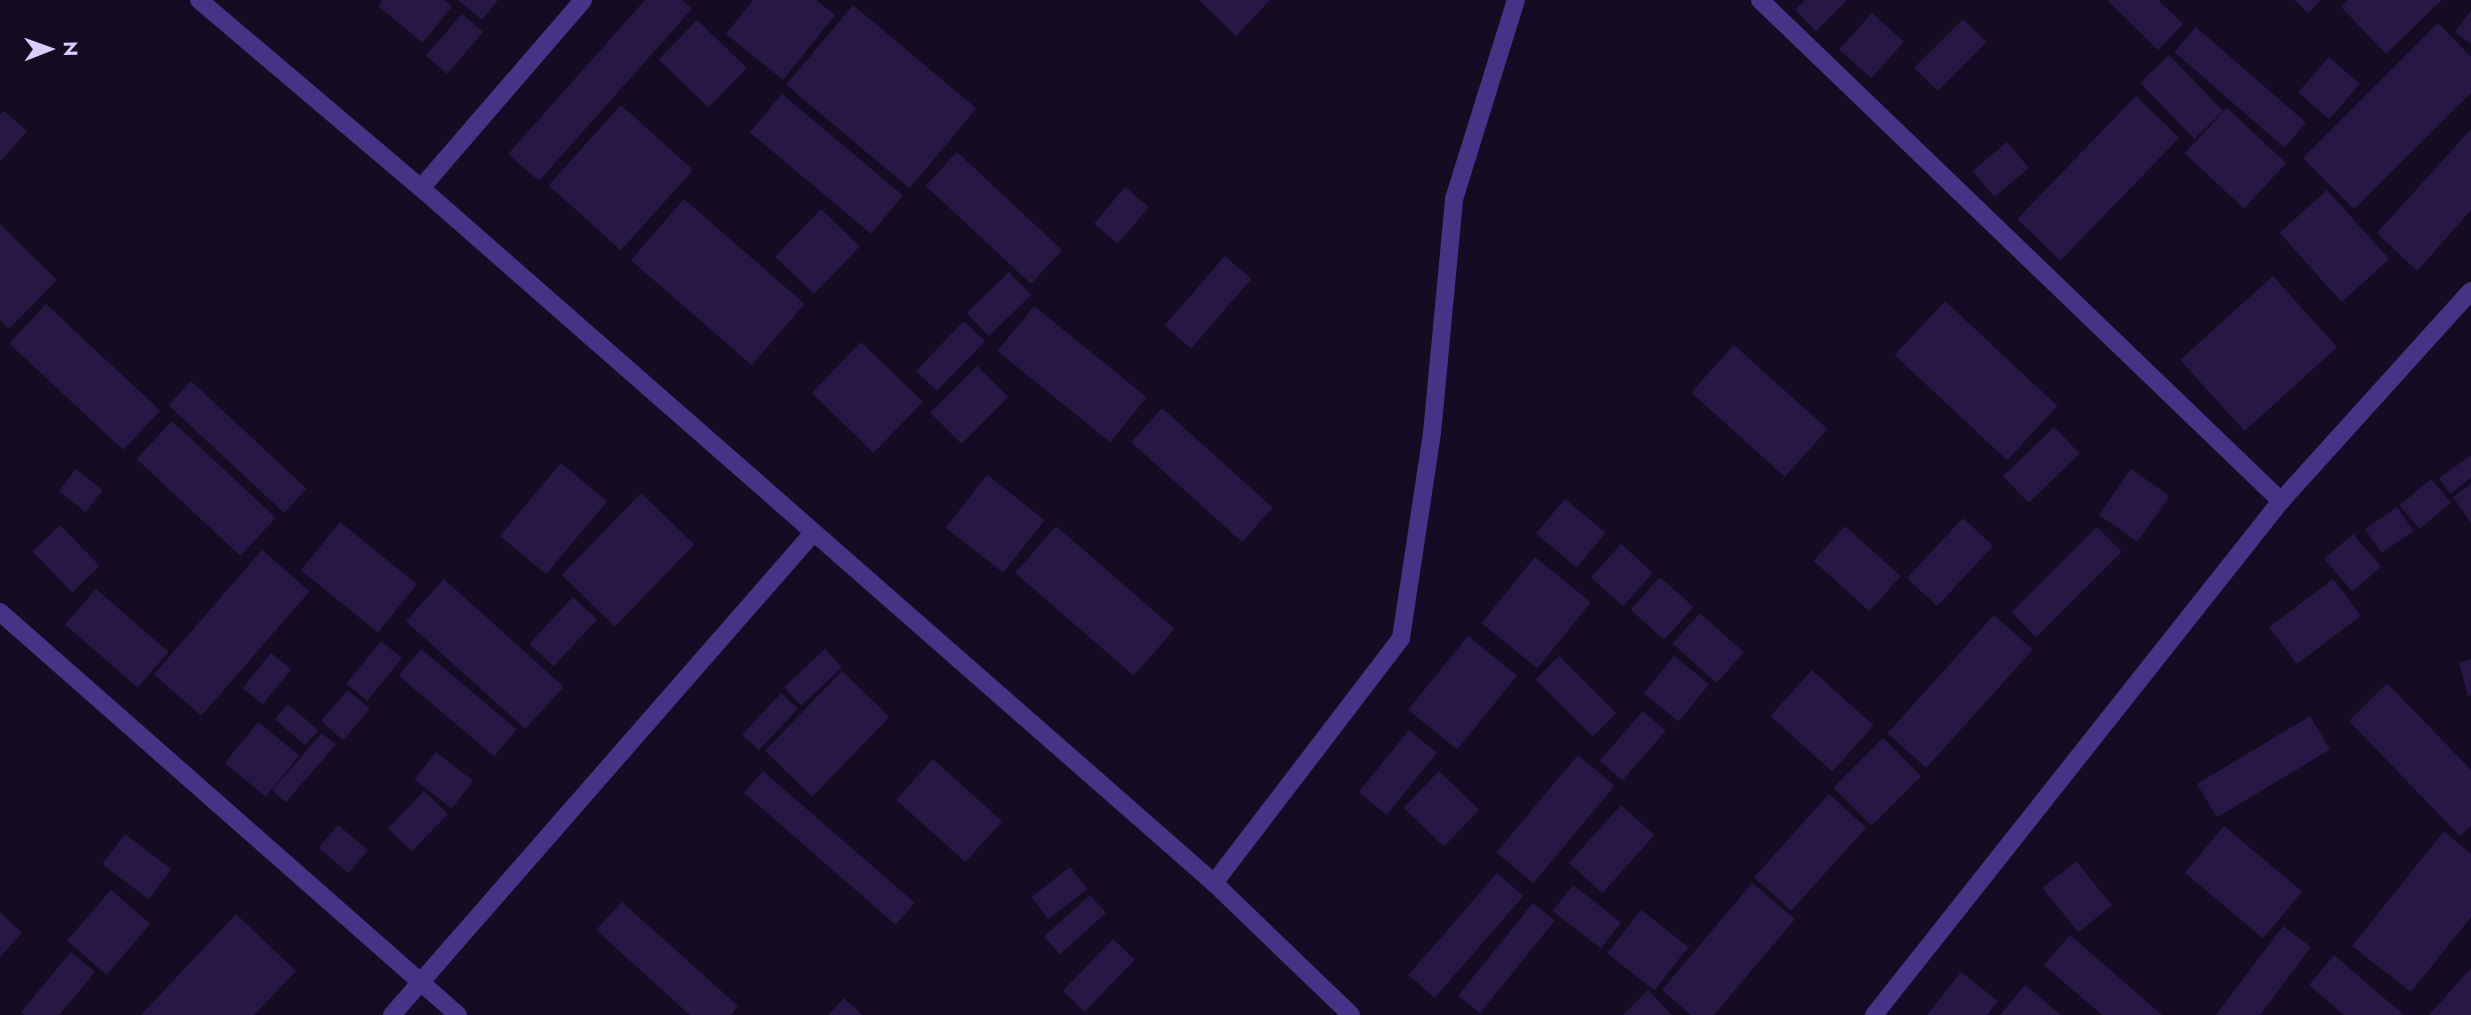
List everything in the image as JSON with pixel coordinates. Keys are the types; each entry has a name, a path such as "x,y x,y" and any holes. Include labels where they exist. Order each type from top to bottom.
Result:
{"street":[{"path":"199,0 421,188 1214,883 1351,1015"},
{"path":"421,188 583,0"},
{"path":"1214,883 1401,638 1432,433 1454,199 1516,0"},
{"path":"1760,0 2281,501"},
{"path":"1874,1015 2281,501 2471,291"},
{"path":"392,1015 813,533"},
{"path":"0,612 458,1015"}],"building":[{"path":"383,0 444,0 452,6 423,43 378,6"},
{"path":"458,0 498,0 482,20"},
{"path":"645,0 682,0 692,9 539,181 508,154"},
{"path":"753,0 816,0 835,15 783,80 726,34"},
{"path":"1199,0 1270,0 1236,36"},
{"path":"1805,0 1847,0 1816,31 1795,10"},
{"path":"2107,0 2158,0 2183,24 2158,50"},
{"path":"2294,0 2321,0 2308,13"},
{"path":"2348,0 2442,0 2386,54 2341,7"},
{"path":"853,5 976,108 909,188 786,85"},
{"path":"2471,10 2471,44 2455,32"},
{"path":"1872,13 1904,42 1871,78 1839,49"},
{"path":"462,14 483,32 447,74 426,56"},
{"path":"1963,19 1986,42 1938,91 1914,68"},
{"path":"697,20 747,68 708,107 659,60"},
{"path":"2438,23 2471,57 2471,93 2354,209 2303,158"},
{"path":"2196,27 2306,123 2285,148 2174,52"},
{"path":"2169,55 2223,111 2194,139 2140,83"},
{"path":"2329,57 2360,84 2329,119 2298,92"},
{"path":"782,94 903,196 871,234 750,132"},
{"path":"2136,96 2179,138 2060,261 2017,219"},
{"path":"621,105 693,170 621,250 549,185"},
{"path":"2227,108 2286,163 2244,209 2185,153"},
{"path":"4,111 27,131 0,162 0,115"},
{"path":"2471,129 2471,210 2417,271 2377,233"},
{"path":"2007,142 2029,168 1994,197 1973,171"},
{"path":"957,152 1062,250 1031,284 926,186"},
{"path":"1125,187 1149,207 1118,244 1094,224"},
{"path":"2327,190 2389,259 2342,302 2279,233"},
{"path":"684,199 805,304 752,365 631,260"},
{"path":"821,209 860,247 814,294 775,256"},
{"path":"0,224 57,280 9,329 0,320"},
{"path":"1225,256 1251,279 1191,348 1165,325"},
{"path":"1009,272 1031,295 989,336 967,313"},
{"path":"2273,276 2337,347 2244,431 2180,360"},
{"path":"1945,301 2058,406 2007,460 1895,355"},
{"path":"46,304 160,410 123,450 9,343"},
{"path":"1034,306 1147,397 1110,442 997,351"},
{"path":"964,321 985,341 937,391 916,371"},
{"path":"861,342 923,402 874,453 812,393"},
{"path":"1734,345 1828,429 1785,477 1691,393"},
{"path":"977,366 1008,397 961,444 930,413"},
{"path":"191,381 307,489 284,513 168,405"},
{"path":"1162,408 1273,508 1242,542 1131,442"},
{"path":"172,421 276,518 240,556 137,459"},
{"path":"2054,427 2080,454 2029,503 2003,476"},
{"path":"2471,455 2471,478 2450,494 2439,478"},
{"path":"561,463 607,502 546,574 500,536"},
{"path":"76,469 103,490 86,512 59,491"},
{"path":"2131,469 2170,496 2137,542 2099,515"},
{"path":"987,475 1045,520 1003,573 946,528"},
{"path":"2431,479 2451,503 2420,529 2400,505"},
{"path":"2471,484 2471,523 2453,497"},
{"path":"641,493 694,544 615,626 562,575"},
{"path":"1565,499 1606,533 1577,568 1536,533"},
{"path":"2397,507 2414,531 2382,553 2365,529"},
{"path":"1963,518 1993,546 1937,606 1907,578"},
{"path":"340,522 417,584 378,632 301,570"},
{"path":"60,525 100,566 72,592 33,551"},
{"path":"1056,526 1174,629 1134,676 1015,573"},
{"path":"1845,526 1901,576 1869,611 1814,561"},
{"path":"2097,527 2122,552 2036,637 2011,613"},
{"path":"2353,534 2381,566 2353,591 2324,559"},
{"path":"1621,544 1653,573 1623,606 1591,577"},
{"path":"262,550 310,591 201,716 154,675"},
{"path":"1535,557 1591,602 1537,668 1482,623"},
{"path":"1660,577 1693,607 1664,640 1631,610"},
{"path":"444,579 564,687 526,729 406,621"},
{"path":"2333,579 2361,616 2297,664 2269,627"},
{"path":"96,589 168,652 138,687 65,624"},
{"path":"573,597 597,620 553,666 529,644"},
{"path":"1700,613 1744,652 1716,683 1673,643"},
{"path":"1994,615 2033,650 1926,768 1888,733"},
{"path":"1468,636 1517,676 1457,749 1408,710"},
{"path":"381,641 402,658 367,701 346,684"},
{"path":"421,649 517,729 494,756 399,676"},
{"path":"825,649 842,667 801,705 784,687"},
{"path":"271,653 291,669 263,704 243,688"},
{"path":"1559,656 1616,713 1593,737 1536,679"},
{"path":"1674,656 1709,684 1679,722 1644,693"},
{"path":"2471,659 2471,695 2468,696 2459,663"},
{"path":"1812,670 1874,726 1832,772 1771,716"},
{"path":"842,671 889,717 812,797 765,751"},
{"path":"2387,683 2471,770 2471,826 2460,836 2349,721"},
{"path":"348,690 370,709 343,740 321,721"},
{"path":"781,693 798,709 759,750 742,735"},
{"path":"288,704 318,730 305,745 275,719"},
{"path":"1643,711 1666,731 1622,780 1600,761"},
{"path":"2310,716 2330,749 2217,817 2197,784"},
{"path":"258,722 299,755 266,797 225,763"},
{"path":"1409,730 1437,753 1387,815 1359,792"},
{"path":"322,733 336,745 286,802 272,790"},
{"path":"1883,738 1921,776 1872,826 1834,787"},
{"path":"436,752 473,781 451,809 414,780"},
{"path":"1578,755 1615,786 1533,883 1496,852"},
{"path":"933,759 1002,821 965,862 896,800"},
{"path":"763,771 915,903 896,925 744,793"},
{"path":"1439,771 1479,810 1444,847 1404,808"},
{"path":"424,791 448,814 412,851 388,828"},
{"path":"1829,794 1866,827 1791,911 1754,877"},
{"path":"1621,805 1654,835 1602,893 1569,863"},
{"path":"338,825 368,850 349,873 319,848"},
{"path":"2224,826 2302,892 2263,938 2185,873"},
{"path":"2444,831 2471,854 2471,917 2411,992 2352,946"},
{"path":"125,834 171,869 148,899 102,864"},
{"path":"2076,861 2112,905 2078,932 2043,888"},
{"path":"1070,867 1087,889 1049,919 1031,897"},
{"path":"1497,873 1523,896 1435,998 1408,975"},
{"path":"1752,883 1795,919 1714,1015 1691,1015 1662,990"},
{"path":"1573,885 1621,923 1601,949 1553,911"},
{"path":"111,890 150,924 106,975 67,941"},
{"path":"1090,895 1106,913 1060,954 1044,936"},
{"path":"622,902 738,1006 731,1015 690,1015 596,930"},
{"path":"1533,903 1555,921 1480,1013 1458,995"},
{"path":"1641,910 1688,947 1654,990 1607,953"},
{"path":"0,912 22,933 0,957"},
{"path":"236,914 296,971 254,1015 141,1015"},
{"path":"2283,926 2311,947 2260,1015 2216,1015"},
{"path":"2070,935 2162,1015 2102,1015 2044,965"},
{"path":"1113,939 1135,960 1085,1012 1063,991"},
{"path":"71,952 95,972 59,1015 25,1015 21,1012"},
{"path":"2334,955 2404,1015 2344,1015 2309,985"},
{"path":"2471,968 2471,1015 2429,1015"},
{"path":"1961,972 1998,1001 1987,1015 1927,1015"},
{"path":"2025,985 2061,1015 2000,1015"},
{"path":"1648,990 1672,1015 1623,1015"},
{"path":"844,998 862,1015 828,1015"}]}
